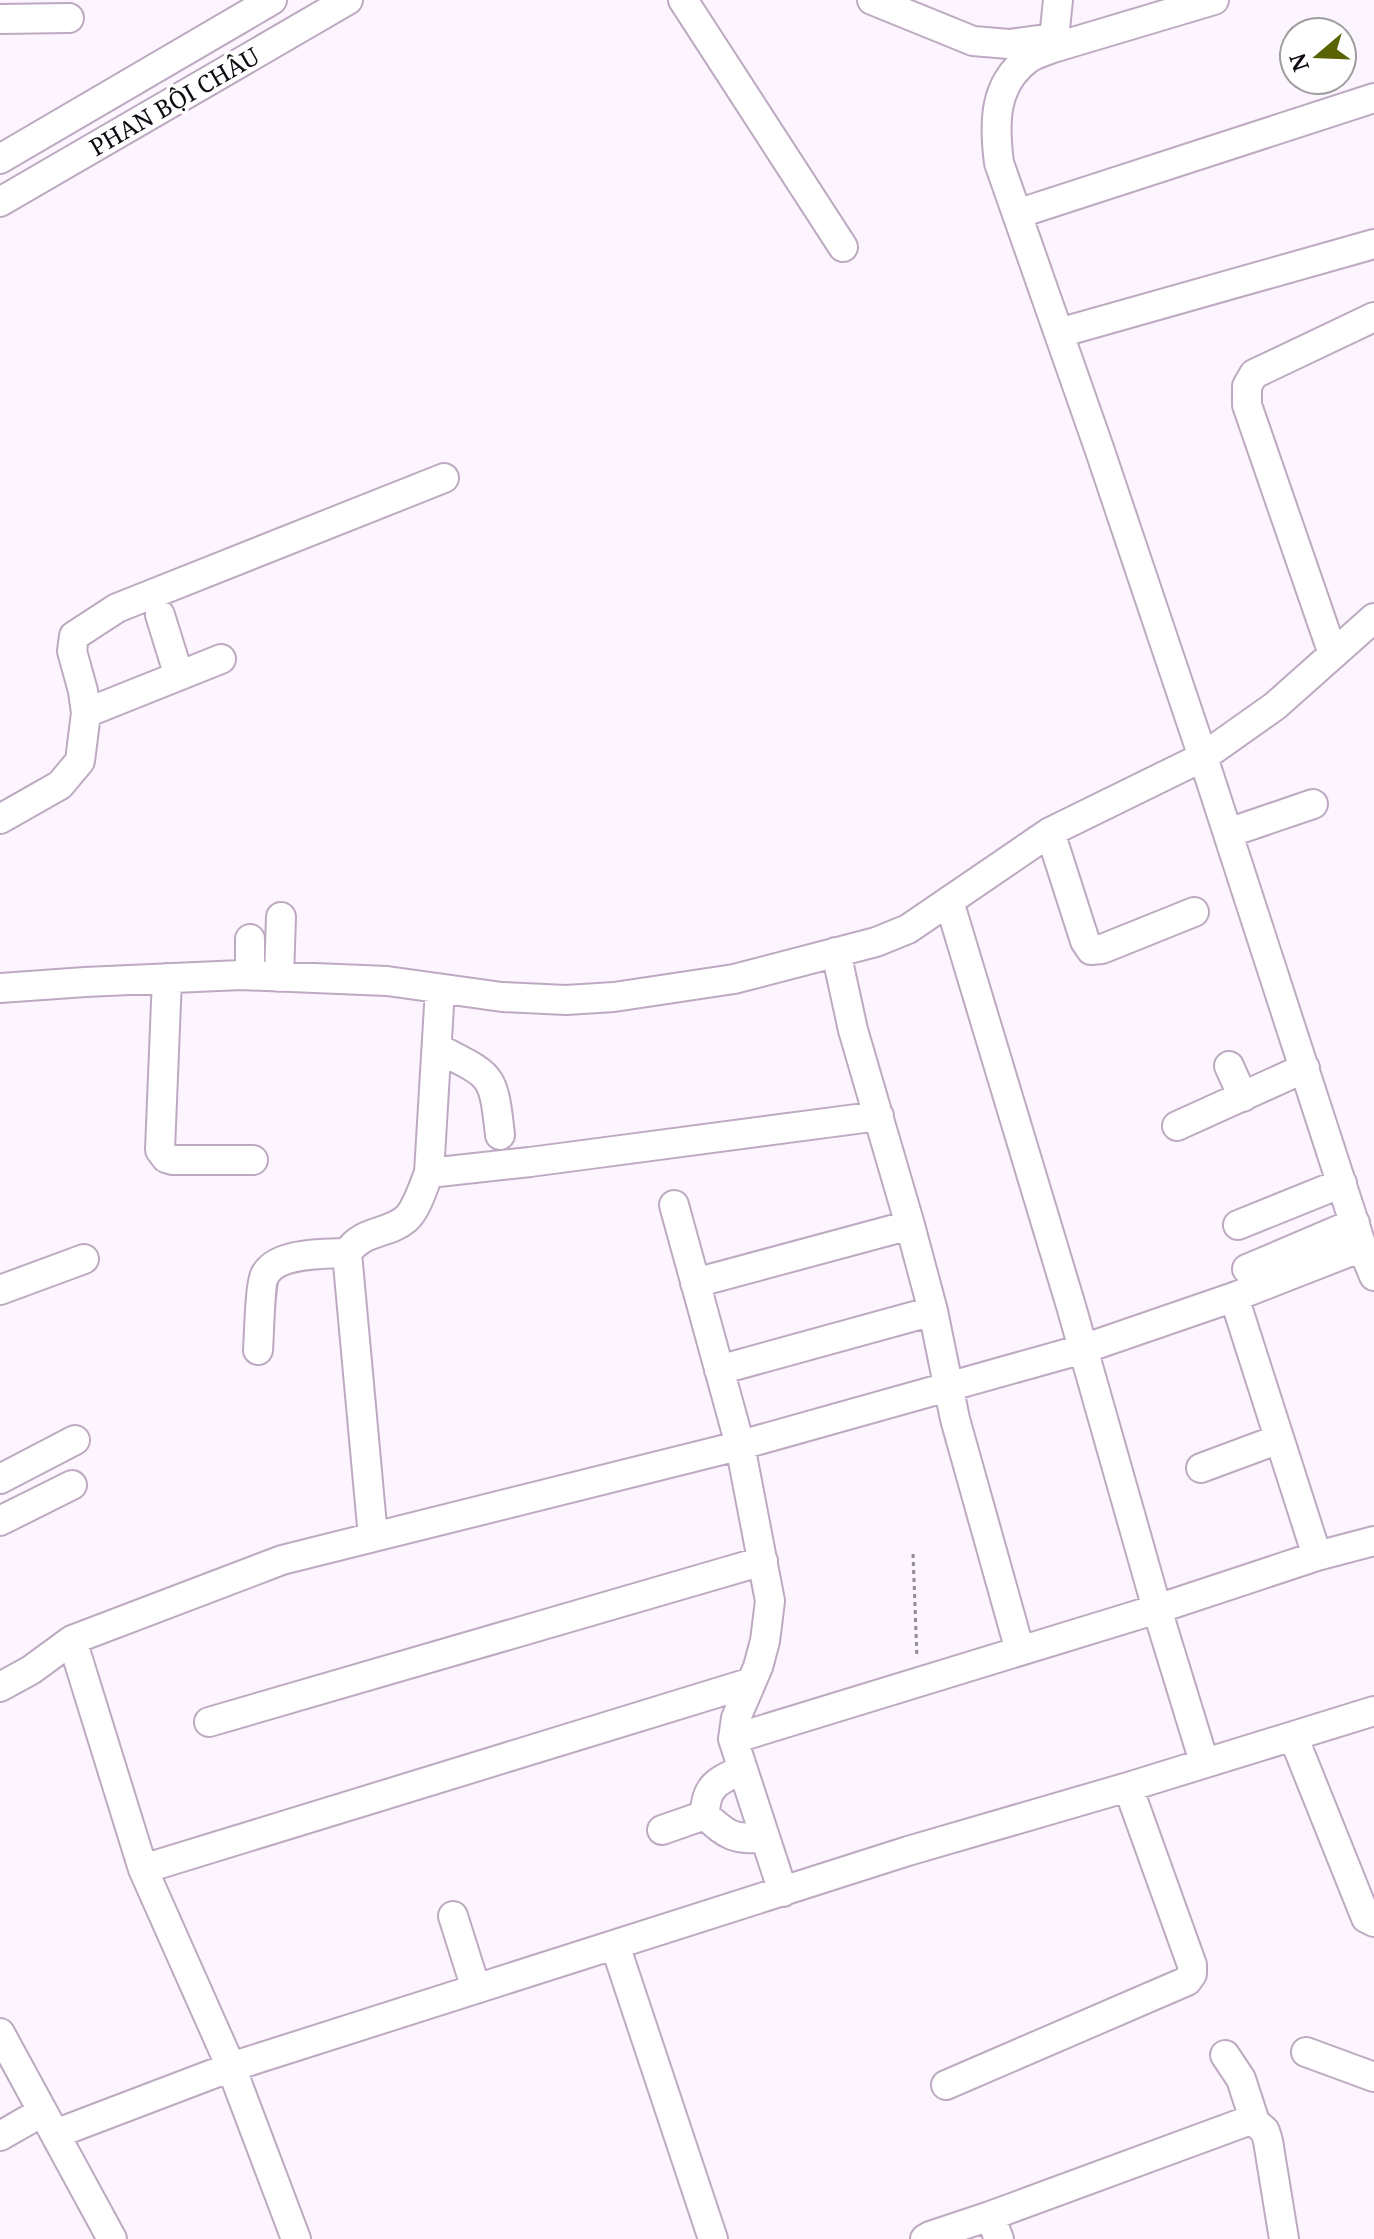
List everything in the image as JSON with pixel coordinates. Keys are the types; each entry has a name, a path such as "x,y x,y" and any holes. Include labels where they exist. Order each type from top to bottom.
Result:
{"street":[{"name":"PHAN BỘI CHÂU","path":"0,159 272,0"},
{"name":"PHAN BỘI CHÂU","path":"0,202 348,0"},
{"path":"683,0 843,247"},
{"path":"872,0 973,41 1009,44 1053,43 1214,0"},
{"path":"1053,43 1058,0"},
{"path":"0,19 69,18"},
{"path":"1053,43 1030,57 1003,89 996,108 995,135 999,163 1203,757 1358,1235 1374,1274"},
{"path":"1017,214 1374,98"},
{"path":"1059,333 1374,244"},
{"path":"1333,654 1247,405 1247,386 1254,374 1374,317"},
{"path":"0,819 60,785 80,761 86,713 72,651 74,636 117,608 444,478"},
{"path":"160,615 179,676"},
{"path":"0,988 250,975 387,981 502,997 566,1000 614,997 734,979 876,942 908,929 1050,832 1203,757 1275,706 1374,618"},
{"path":"86,713 221,659"},
{"path":"1228,833 1313,804"},
{"path":"1050,832 1085,941 1091,950 1102,949 1194,912"},
{"path":"949,901 1204,1762"},
{"path":"279,977 281,917"},
{"path":"250,939 250,975"},
{"path":"836,952 853,1030 933,1311 955,1419 1020,1651"},
{"path":"167,978 160,1150 166,1158 173,1160 253,1160"},
{"path":"373,1537 347,1253 365,1236 402,1222 410,1215 429,1173 440,989"},
{"path":"437,1048 482,1072 489,1079 495,1093 500,1135"},
{"path":"1229,1066 1243,1097"},
{"path":"1177,1126 1305,1068"},
{"path":"429,1173 879,1116"},
{"path":"1238,1225 1342,1183"},
{"path":"674,1205 740,1445 770,1601 765,1641 758,1667 736,1718 733,1739 783,1892"},
{"path":"695,1283 910,1225"},
{"path":"1247,1269 1358,1235"},
{"path":"0,1687 31,1670 72,1640 282,1560 740,1445 1083,1349 1234,1297 1358,1235"},
{"path":"258,1350 263,1276 275,1264 304,1255 347,1253"},
{"path":"0,1290 84,1259"},
{"path":"1234,1297 1317,1556"},
{"path":"719,1370 933,1311"},
{"path":"1201,1468 1279,1439"},
{"path":"0,1479 75,1440"},
{"path":"0,1521 72,1485"},
{"path":"733,1739 1157,1609 1317,1556 1374,1541"},
{"path":"209,1722 763,1561"},
{"path":"72,1640 143,1869 231,2067 296,2239"},
{"path":"143,1869 749,1683"},
{"path":"0,2136 231,2067 908,1851 1374,1711"},
{"path":"1293,1736 1366,1918 1374,1922"},
{"path":"743,1770 713,1785 705,1800 705,1815 726,1834 744,1839 765,1838"},
{"path":"946,2085 1187,1981 1192,1974 1192,1965 1128,1787"},
{"path":"662,1830 705,1815"},
{"path":"453,1916 476,1989"},
{"path":"615,1945 720,2235"},
{"path":"0,2033 112,2239"},
{"path":"1306,2052 1374,2077"},
{"path":"1225,2055 1241,2079 1255,2122 1265,2131 1284,2239"},
{"path":"925,2239 994,2228 1245,2122 1255,2122"}],"path":[{"path":"913,1554 918,1682"}]}
